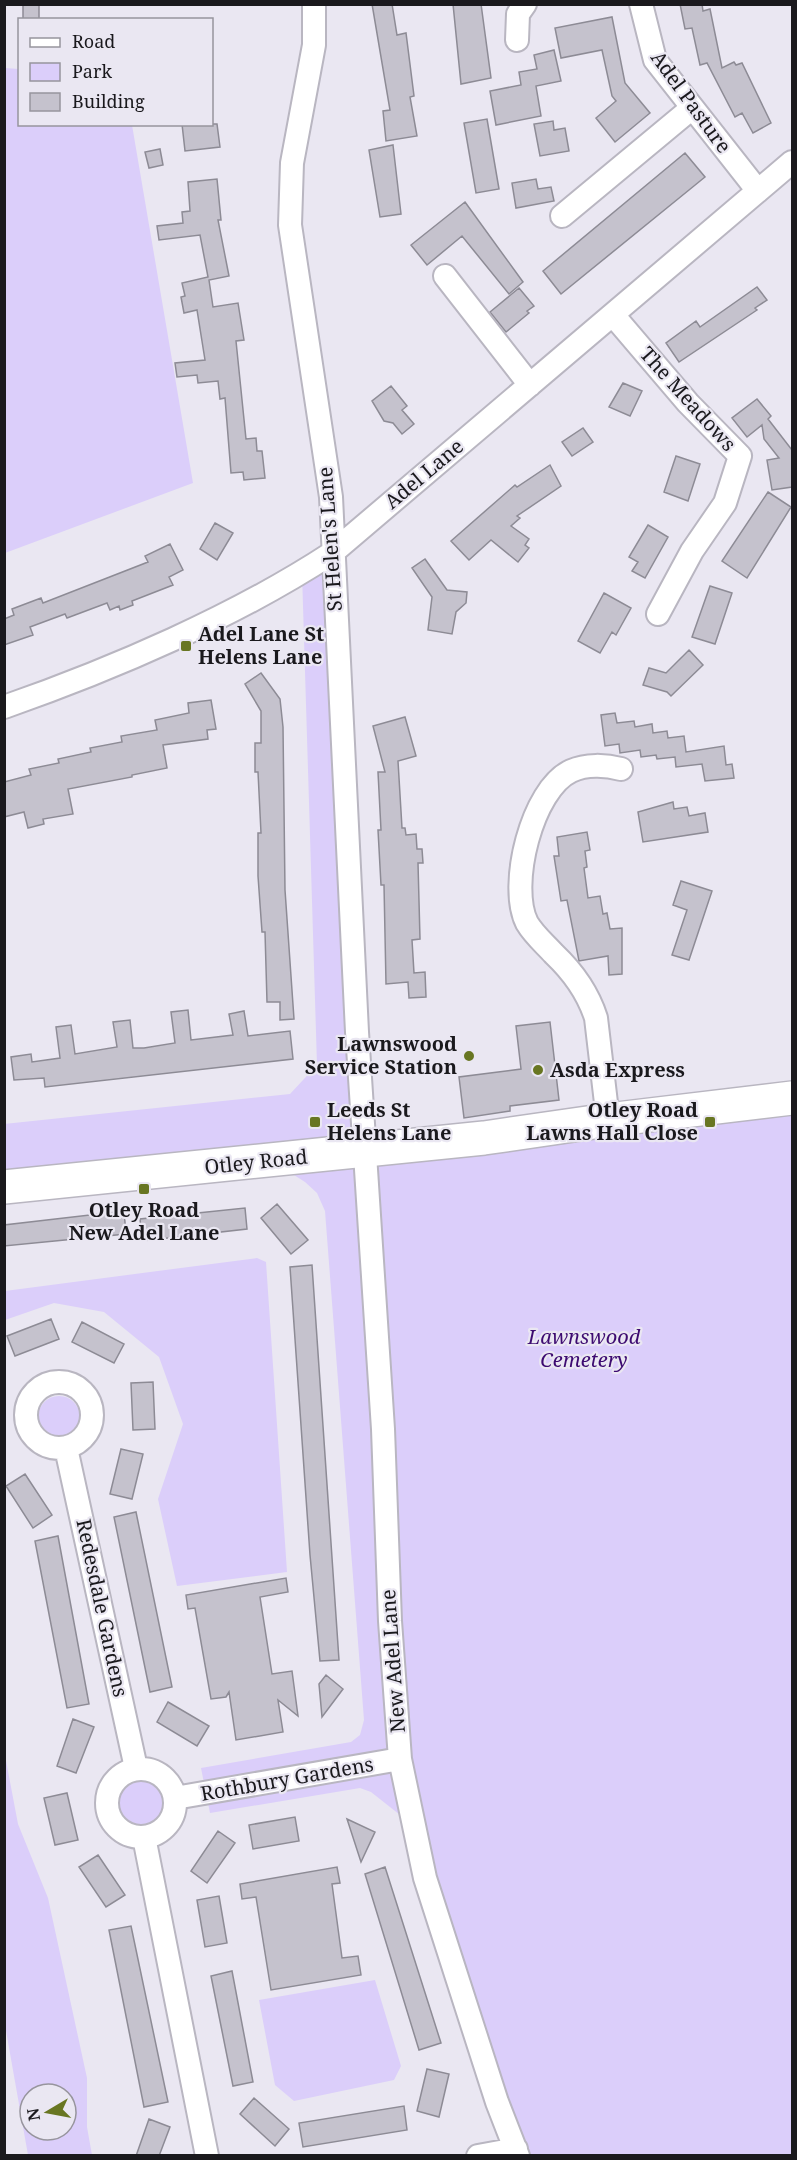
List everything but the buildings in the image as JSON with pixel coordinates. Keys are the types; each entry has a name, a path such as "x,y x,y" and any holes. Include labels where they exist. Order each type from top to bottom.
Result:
{"highway":[{"name":"Otley Road","path":"4,1187 252,1164 484,1138 608,1120 792,1098"}],"street":[{"name":"St Helen's Lane","path":"314,4 314,45 292,164 290,225 331,497 332,553 364,1150"},
{"path":"517,40 518,14 525,4"},
{"name":"Adel Pasture","path":"641,4 655,60 758,191"},
{"path":"562,216 692,108"},
{"name":"Adel Lane","path":"4,707 200,627 302,573 332,553 792,162"},
{"path":"445,276 530,385"},
{"name":"The Meadows","path":"613,315 688,403 740,456 725,504 692,551 658,614"},
{"path":"608,1120 596,1018 591,1003 570,970 527,923 521,905 520,885 524,856 538,808 549,790 572,770 597,766 621,769"},
{"name":"New Adel Lane","path":"364,1150 383,1429 390,1621 400,1759 425,1878 498,2102 517,2152"},
{"name":"Redesdale Gardens","path":"66,1449 136,1768"},
{"name":"Rothbury Gardens","path":"175,1798 400,1759"},
{"path":"136,1768 158,1773 170,1785 175,1798 173,1816 162,1830 144,1837 132,1836 120,1830 108,1813 106,1801 114,1781 120,1775 136,1768"},
{"path":"144,1837 207,2156"},
{"path":"478,2156 517,2152"}],"green space":[{"path":"5,68 18,69 18,126 132,126 193,483 5,553"},
{"name":"Lawnswood Cemetery","path":"332,553 365,1167 492,1148 792,1111 792,2155 523,2155 414,1826 371,1792 360,1788 210,1813 201,1768 351,1742 360,1735 364,1720 325,1211 317,1193 305,1182 272,1161 5,1187 4,1124 290,1094 317,1065 302,573"},
{"path":"257,1258 266,1262 287,1572 177,1586 158,1499 183,1424 159,1357 104,1312 54,1303 5,1320 5,1291"},
{"path":"59,1396 74,1402 80,1417 74,1432 59,1438 44,1432 38,1417 44,1402"},
{"path":"4,1750 18,1824 48,1898 87,2078 87,2127 92,2155 28,2155 26,2142 78,2142 78,2082 18,2082 18,2098 5,2025"},
{"path":"141,1778 158,1785 165,1802 158,1819 141,1826 124,1819 117,1802 124,1785"},
{"path":"375,1980 401,2066 394,2080 294,2101 275,2085 259,2000"}],"place":[{"name":"Adel Lane St Helens Lane","path":"186,646"},
{"name":"Lawnswood Service Station","path":"469,1056"},
{"name":"Asda Express","path":"538,1070"},
{"name":"Leeds St Helens Lane","path":"315,1122"},
{"name":"Otley Road Lawns Hall Close","path":"710,1122"},
{"name":"Otley Road New Adel Lane","path":"144,1189"}]}
